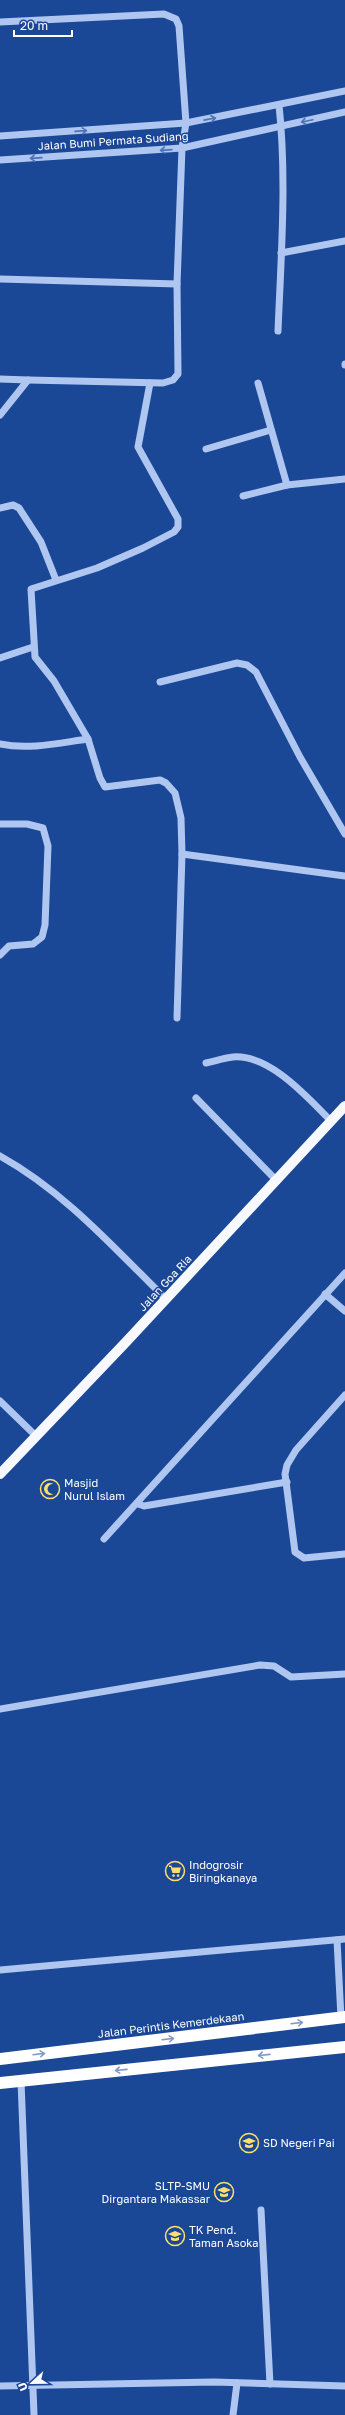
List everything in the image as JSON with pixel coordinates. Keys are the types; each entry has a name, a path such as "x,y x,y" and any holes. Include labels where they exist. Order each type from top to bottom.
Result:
{"highway":[{"name":"Jalan Perintis Kemerdekaan","path":"0,2059 343,2018"},
{"path":"0,2083 345,2047"}],"main road":[{"name":"Jalan Goa Ria","path":"0,1474 277,1181 345,1106"}],"street":[{"path":"0,22 170,16 176,19 179,26 186,123 182,148 177,284 178,374 174,380 168,382 150,383 0,379"},
{"name":"Jalan Bumi Permata Sudiang","path":"0,136 186,123 345,91"},
{"path":"278,331 281,253 281,126 279,105"},
{"name":"Jalan Bumi Permata Sudiang","path":"0,160 182,148 345,112"},
{"path":"281,253 345,241"},
{"path":"0,279 177,284"},
{"path":"0,415 28,380"},
{"path":"150,383 138,447 178,519 178,527 174,532 143,548 97,568 31,589 33,647 38,663 54,681 88,739 100,778 105,787 160,780 166,783 176,793 182,818 177,1018"},
{"path":"258,383 270,430 287,485"},
{"path":"206,449 270,430"},
{"path":"243,496 287,485 345,479"},
{"path":"0,508 13,505 19,508 41,542 56,580"},
{"path":"0,658 33,647"},
{"path":"160,682 237,664 247,665 256,672 300,757 345,834"},
{"path":"0,744 12,746 47,745 88,739"},
{"path":"0,824 27,824 42,828 48,846 45,924 42,937 33,944 9,946 0,955"},
{"path":"182,854 345,876"},
{"path":"206,1063 234,1057 270,1068 286,1078 331,1121"},
{"path":"196,1098 277,1181"},
{"path":"0,1156 36,1177 66,1202 166,1299"},
{"path":"104,1539 138,1504 345,1273"},
{"path":"325,1294 345,1311"},
{"path":"345,1395 291,1456 285,1474 295,1552 304,1558 345,1554"},
{"path":"0,1401 36,1436"},
{"path":"138,1504 144,1506 287,1482"},
{"path":"0,1709 260,1665 279,1668 291,1677 345,1674"},
{"path":"0,1970 345,1939"},
{"path":"336,1940 343,2018"},
{"path":"21,2081 34,2415"},
{"path":"261,2210 270,2384"},
{"path":"234,2415 237,2383"},
{"path":"0,2386 237,2383 345,2386"}],"place":[{"name":"Masjid Nurul Islam","path":"50,1489"},
{"name":"Indogrosir Biringkanaya","path":"175,1871"},
{"name":"SD Negeri Pai","path":"249,2143"},
{"name":"SLTP-SMU Dirgantara Makassar","path":"224,2192"},
{"name":"TK Pend. Taman Asoka","path":"175,2236"}]}
